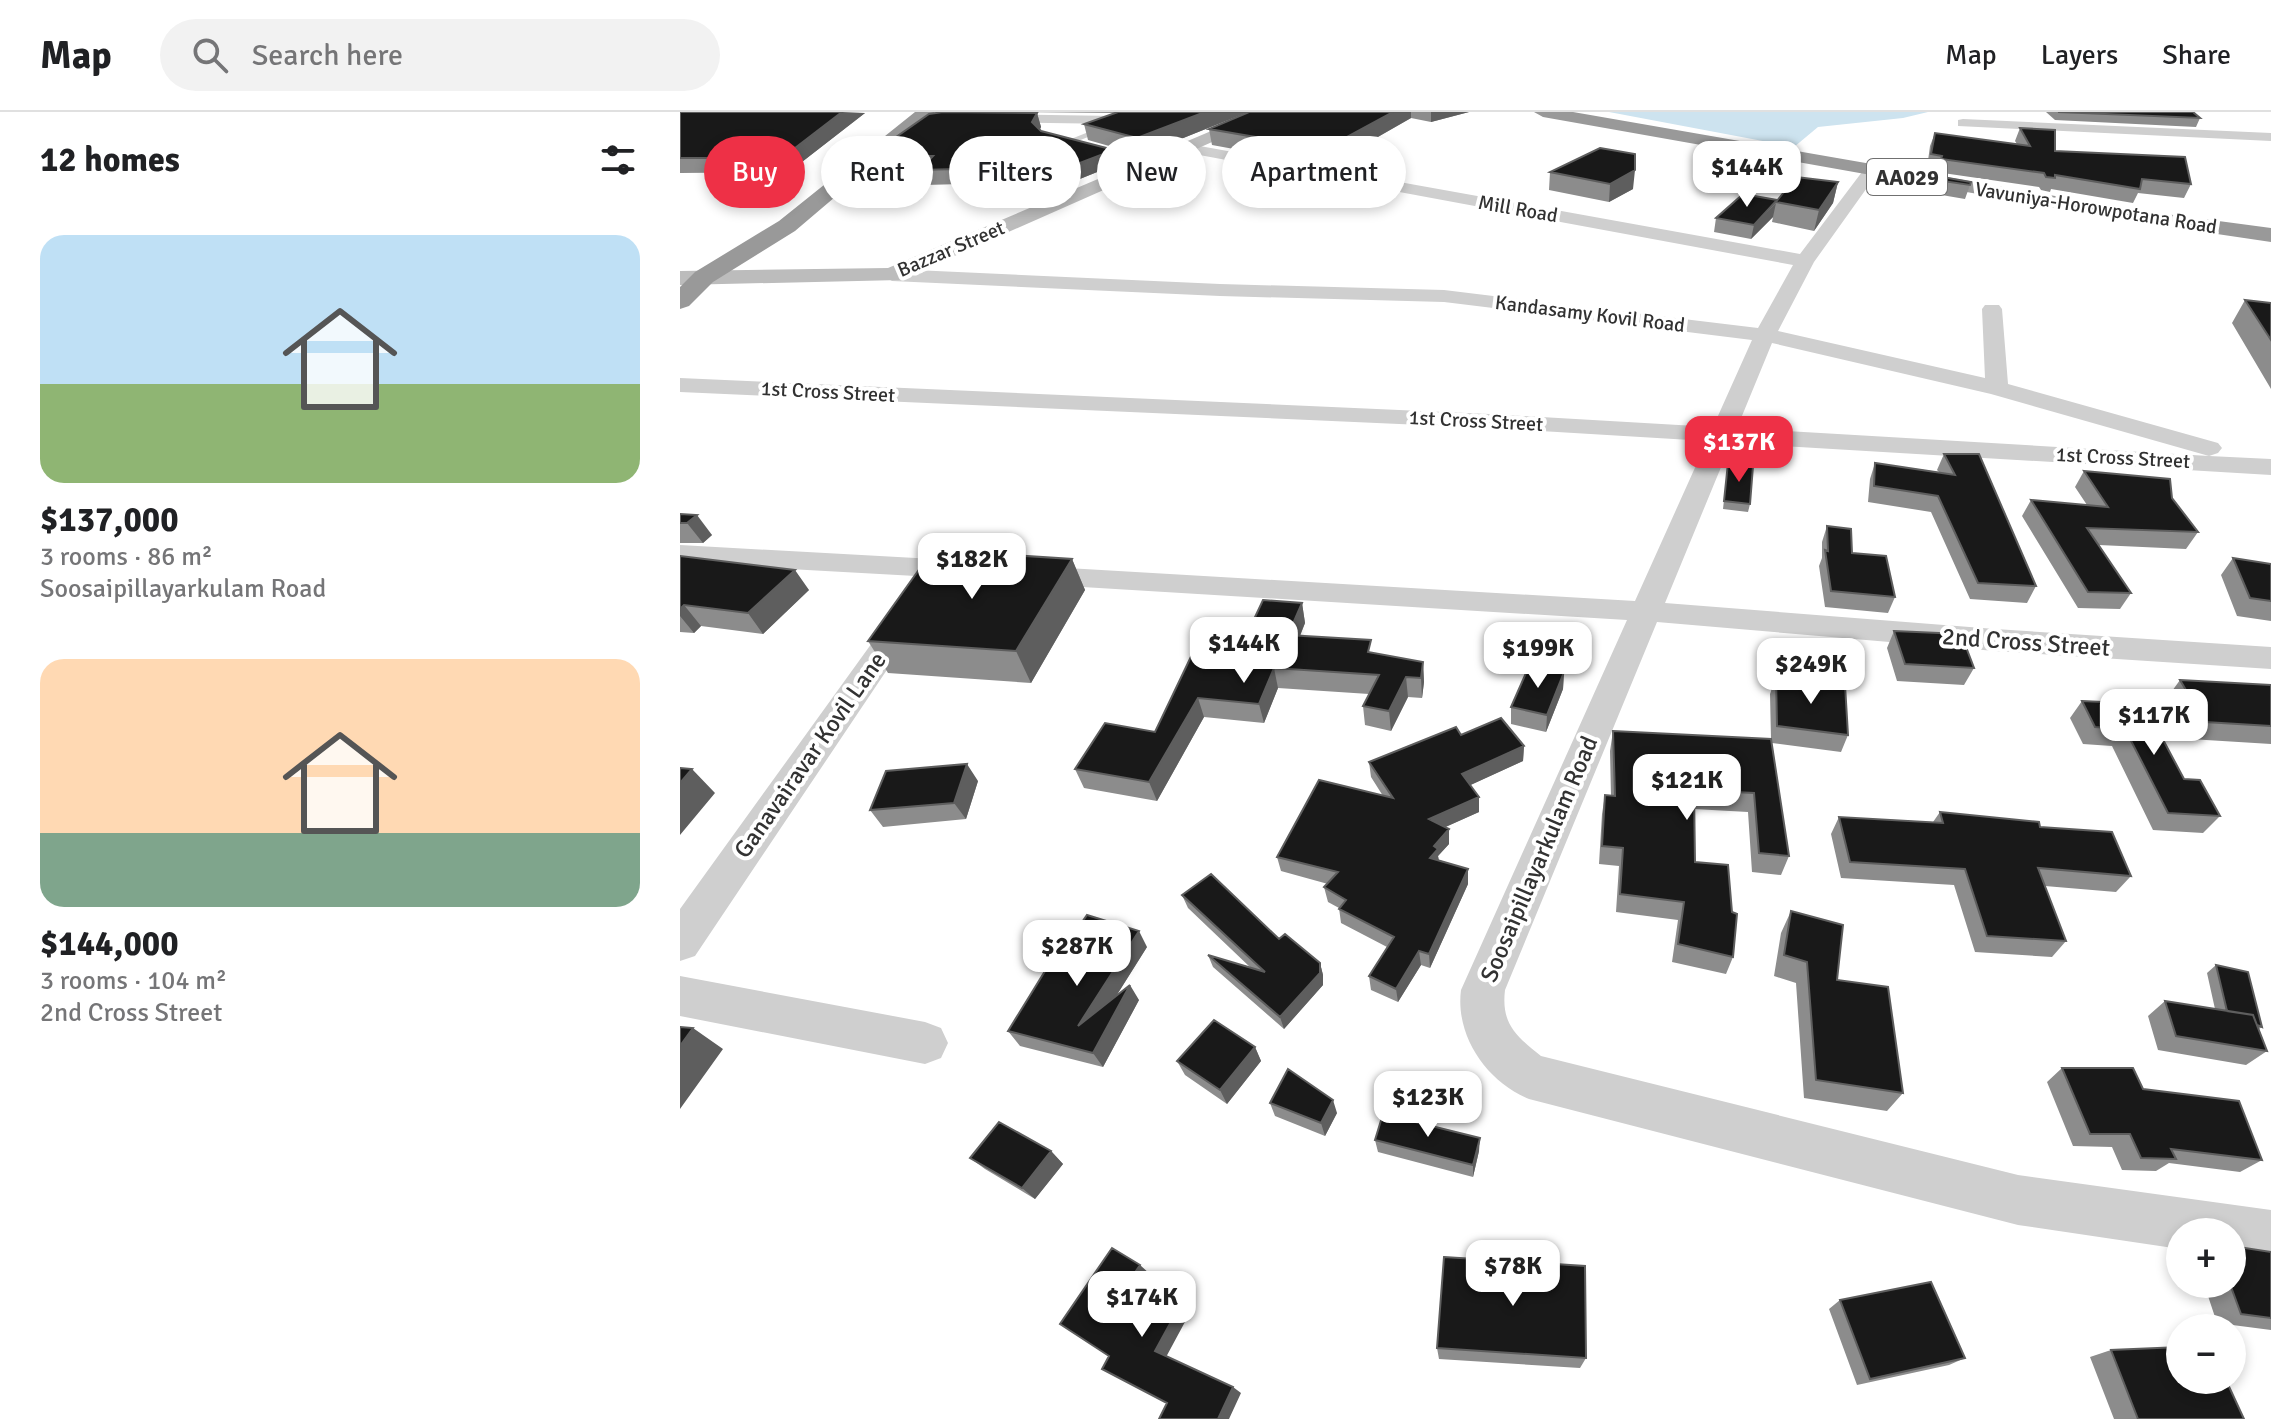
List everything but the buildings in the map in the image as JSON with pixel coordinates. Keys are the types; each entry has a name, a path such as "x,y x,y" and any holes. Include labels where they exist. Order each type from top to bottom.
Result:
{"highway":[{"name":"Vavuniya-Horowpotana Road","path":"1543,112 2136,216 2271,235"},
{"path":"680,301 692,278 787,226 930,116"},
{"path":"680,320 746,276 787,226"}],"main road":[{"name":"Bazzar Street","path":"1206,138 1270,112"},
{"name":"Bazzar Street","path":"692,278 892,275 1097,185"}],"street":[{"path":"972,118 1131,119 1151,112"},
{"path":"1052,136 1049,131 1078,119"},
{"path":"1963,123 2271,137"},
{"name":"Mill Road","path":"1206,152 1805,261"},
{"name":"Soosaipillayarkulam Road","path":"1871,171 1805,261 1765,335 1483,990 1481,1011 1509,1060 1529,1076 2018,1200 2271,1236"},
{"name":"Kandasamy Kovil Road","path":"892,275 1220,290 1444,296 1765,335 1997,388 2271,466"},
{"path":"1992,309 1997,388"},
{"name":"1st Cross Street","path":"680,385 1489,421 2271,466"},
{"name":"2nd Cross Street","path":"680,554 1644,611 2271,658"},
{"name":"Ganavairavar Kovil Lane","path":"680,943 941,568"},
{"path":"680,996 925,1043"}],"lane":[{"path":"1066,136 1131,119"}],"water":[{"path":"1609,112 1928,112 1903,118 1818,127 1794,147"}]}
